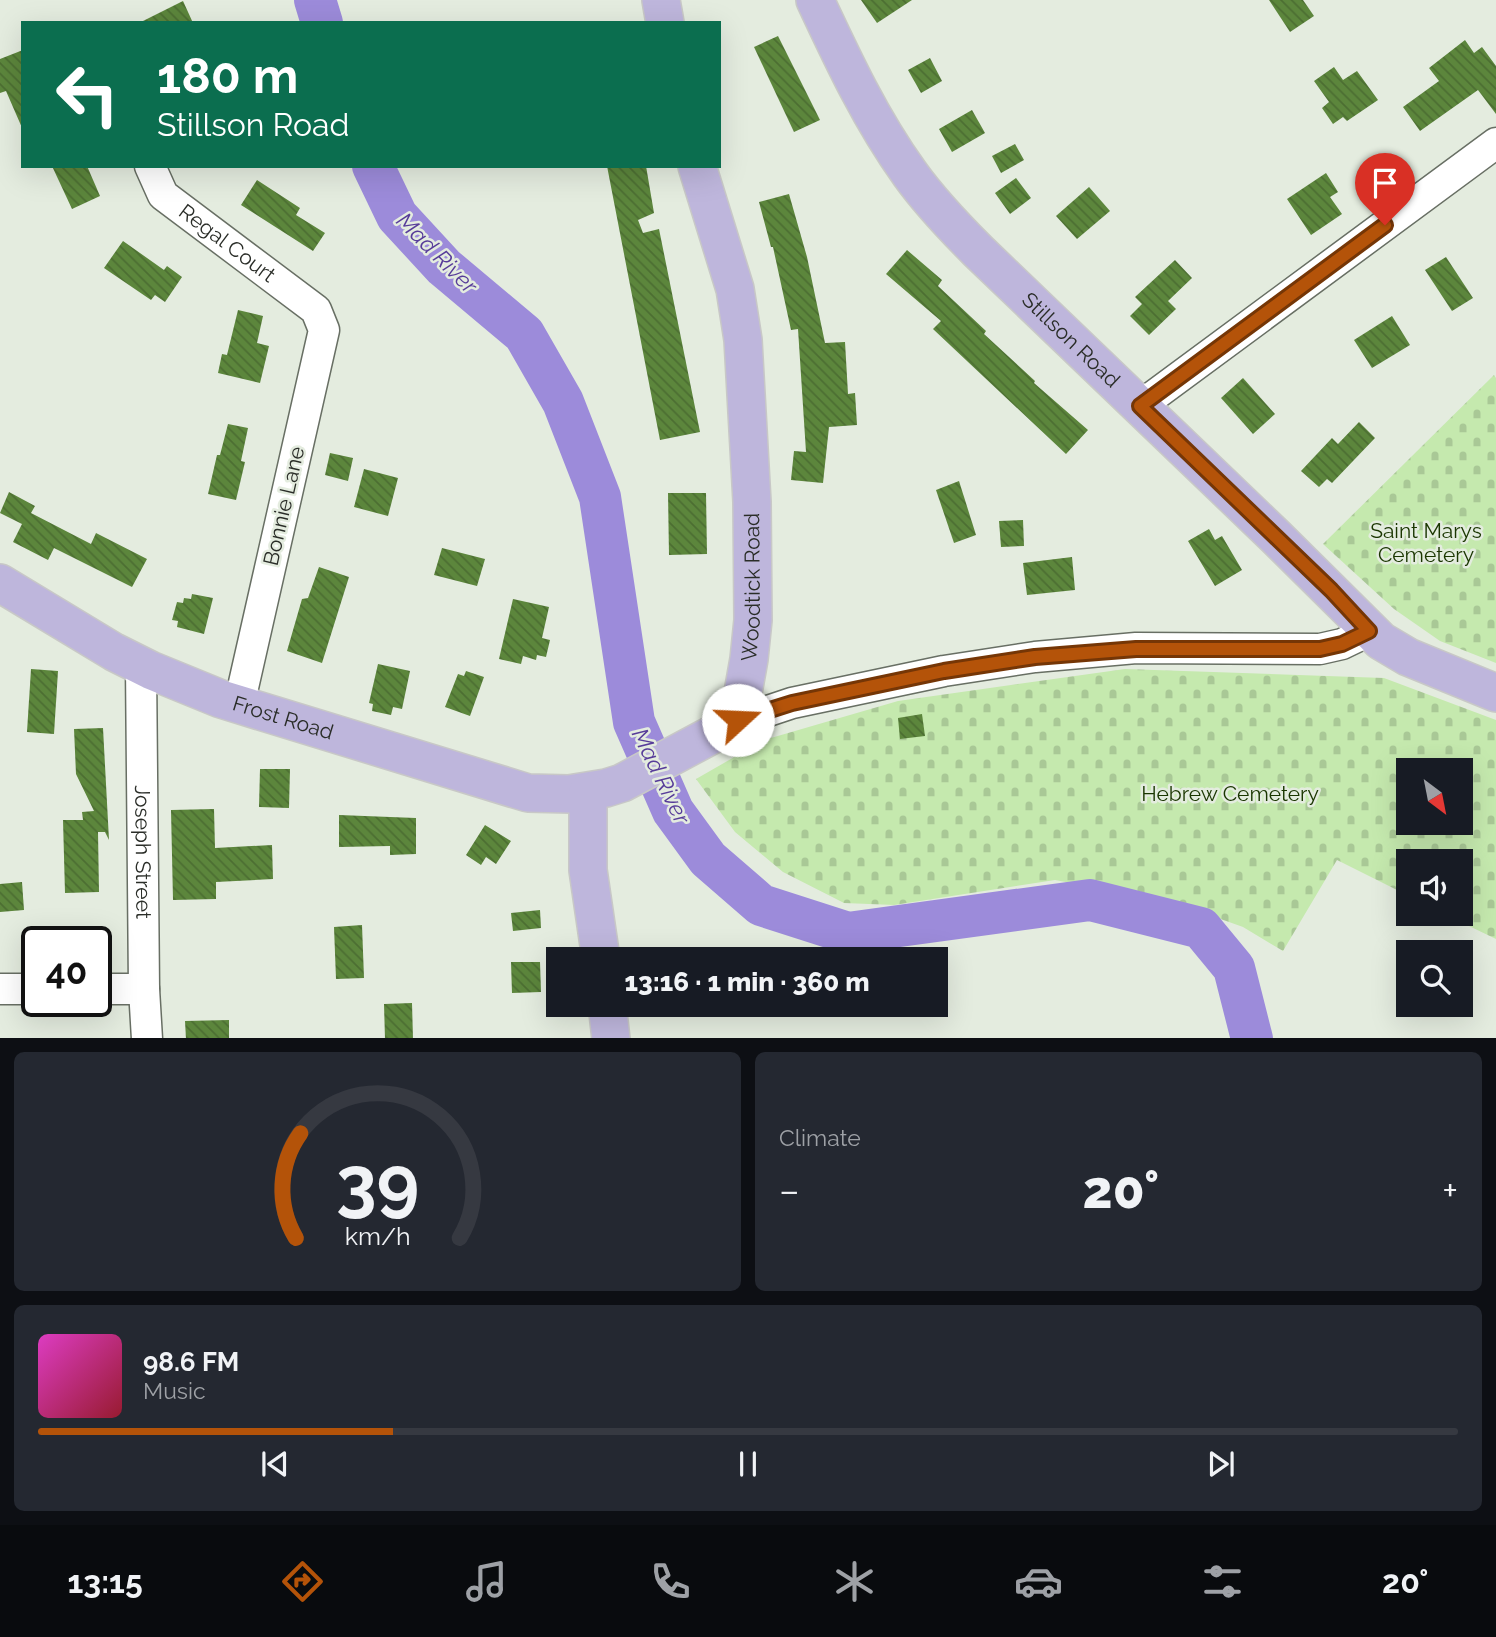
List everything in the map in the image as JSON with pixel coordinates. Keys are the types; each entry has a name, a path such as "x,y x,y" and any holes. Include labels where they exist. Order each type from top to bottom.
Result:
{"main road":[{"path":"660,0 665,21"},
{"name":"Stillson Road","path":"815,0 868,107 897,155 926,195 978,251 1331,590 1369,631 1408,657 1496,693"},
{"name":"Woodtick Road","path":"698,168 735,289 743,340 752,502 754,599 752,640 738,720"},
{"name":"Frost Road","path":"0,583 82,634 141,666 239,705 528,793 551,795 588,792"},
{"path":"599,947 588,870 588,792 630,779 738,720"},
{"path":"609,1017 611,1038"}],"street":[{"path":"1140,406 1496,143"},
{"name":"Regal Court","path":"151,168 163,195 316,310"},
{"name":"Bonnie Lane","path":"239,705 324,330 316,310"},
{"path":"738,720 792,703 1004,661 1136,649 1320,649 1342,644 1369,631"},
{"name":"Joseph Street","path":"141,666 144,989 147,1038"},
{"path":"0,989 21,989"},
{"path":"112,989 144,989"}],"green space":[{"name":"Saint Marys Cemetery","path":"1494,375 1496,663 1440,641 1394,609 1323,544"},
{"name":"Hebrew Cemetery","path":"1125,669 1384,678 1496,720 1496,939 1469,926 1473,926 1473,849 1396,849 1396,890 1337,860 1283,951 1243,927 1173,902 1055,880 894,905 844,903 783,872 735,832 696,779 764,740 898,701"}],"building":[{"path":"861,0 912,0 877,23"},
{"path":"1269,0 1303,0 1314,16 1290,32"},
{"path":"183,1 192,21 143,21"},
{"path":"778,36 820,120 794,132 754,47"},
{"path":"1465,40 1474,53 1482,47 1496,66 1496,114 1478,90 1420,131 1403,107 1439,81 1429,68"},
{"path":"21,51 21,125 6,91 0,93 0,59"},
{"path":"930,58 942,81 921,93 908,70"},
{"path":"1334,67 1343,80 1357,71 1378,100 1347,121 1343,117 1333,124 1322,108 1329,102 1314,81"},
{"path":"972,110 985,133 952,152 939,129"},
{"path":"1015,144 1024,160 1001,173 992,156"},
{"path":"53,168 88,168 100,196 72,209"},
{"path":"607,168 646,168 654,213 638,220 643,233 659,229 700,432 660,440"},
{"path":"1326,173 1338,192 1330,197 1342,214 1311,235 1287,199"},
{"path":"1016,178 1031,198 1010,214 995,193"},
{"path":"257,180 300,208 296,215 325,233 313,251 241,205"},
{"path":"1089,187 1110,211 1077,239 1056,216"},
{"path":"789,194 807,257 825,343 845,342 848,394 855,393 857,425 829,427 823,483 791,480 794,451 806,452 798,329 791,330 773,247 759,202"},
{"path":"123,241 164,270 167,266 182,277 165,302 155,295 151,300 104,268"},
{"path":"907,250 942,280 938,286 986,331 984,334 1088,430 1066,454 933,329 941,321 886,274"},
{"path":"1446,257 1473,298 1452,311 1425,270"},
{"path":"1175,260 1192,278 1168,301 1176,309 1149,335 1130,316 1142,304 1135,297"},
{"path":"238,310 263,316 257,343 269,346 260,383 218,373 222,354 227,355"},
{"path":"1392,316 1410,345 1372,368 1354,340"},
{"path":"1243,378 1275,414 1253,434 1221,398"},
{"path":"1359,422 1375,438 1332,483 1327,479 1319,487 1301,471 1332,438 1338,444"},
{"path":"228,424 248,428 241,461 245,462 236,500 208,494"},
{"path":"330,453 353,458 348,481 325,475"},
{"path":"364,469 398,478 388,516 354,507"},
{"path":"959,481 976,535 954,543 936,490"},
{"path":"9,492 35,506 31,513 91,544 96,533 147,559 132,587 54,548 48,560 13,542 22,524 0,513"},
{"path":"668,493 706,493 707,554 669,555"},
{"path":"1023,520 1024,546 1001,547 999,521"},
{"path":"1209,529 1215,540 1222,536 1242,570 1215,586 1188,541"},
{"path":"442,548 485,559 477,586 434,575"},
{"path":"1072,557 1075,590 1027,595 1023,563"},
{"path":"319,567 349,577 322,663 287,651 302,599 308,598"},
{"path":"192,594 213,598 204,634 177,627 178,621 172,620 177,602 183,603 184,598 191,599"},
{"path":"513,599 549,607 542,638 550,640 546,657 537,655 536,660 523,656 521,664 499,659"},
{"path":"378,664 410,671 402,709 393,707 391,715 372,711 373,704 369,703"},
{"path":"31,669 58,671 54,734 27,732"},
{"path":"466,671 484,677 470,716 445,707 458,674 464,676"},
{"path":"922,714 925,736 900,739 898,718"},
{"path":"103,728 109,840 105,832 98,832 99,892 65,893 63,820 83,820 82,812 94,811 76,774 74,729"},
{"path":"260,769 290,769 289,808 259,807"},
{"path":"214,809 215,848 272,845 273,879 216,882 216,899 173,900 171,810"},
{"path":"339,815 416,818 416,854 390,855 390,846 339,847"},
{"path":"485,825 511,841 496,864 486,857 481,865 466,855"},
{"path":"22,882 24,910 0,912 0,884"},
{"path":"540,910 541,928 513,931 511,913"},
{"path":"362,925 364,978 336,979 334,927"},
{"path":"511,962 540,962 541,992 512,993"},
{"path":"412,1003 413,1038 385,1038 384,1004"},
{"path":"229,1020 229,1038 186,1038 185,1021"}],"waterway":[{"name":"Mad River","path":"315,0 321,21"},
{"name":"Mad River","path":"374,168 397,216 444,267 524,334 563,402 600,497 634,722 673,811 708,859 761,905 848,933 1090,900 1201,928 1234,968 1252,1038"}],"route":[{"path":"738,720 792,703 1004,661 1109,650 1320,649 1342,644 1369,631 1331,590 1140,406 1385,225"}]}
